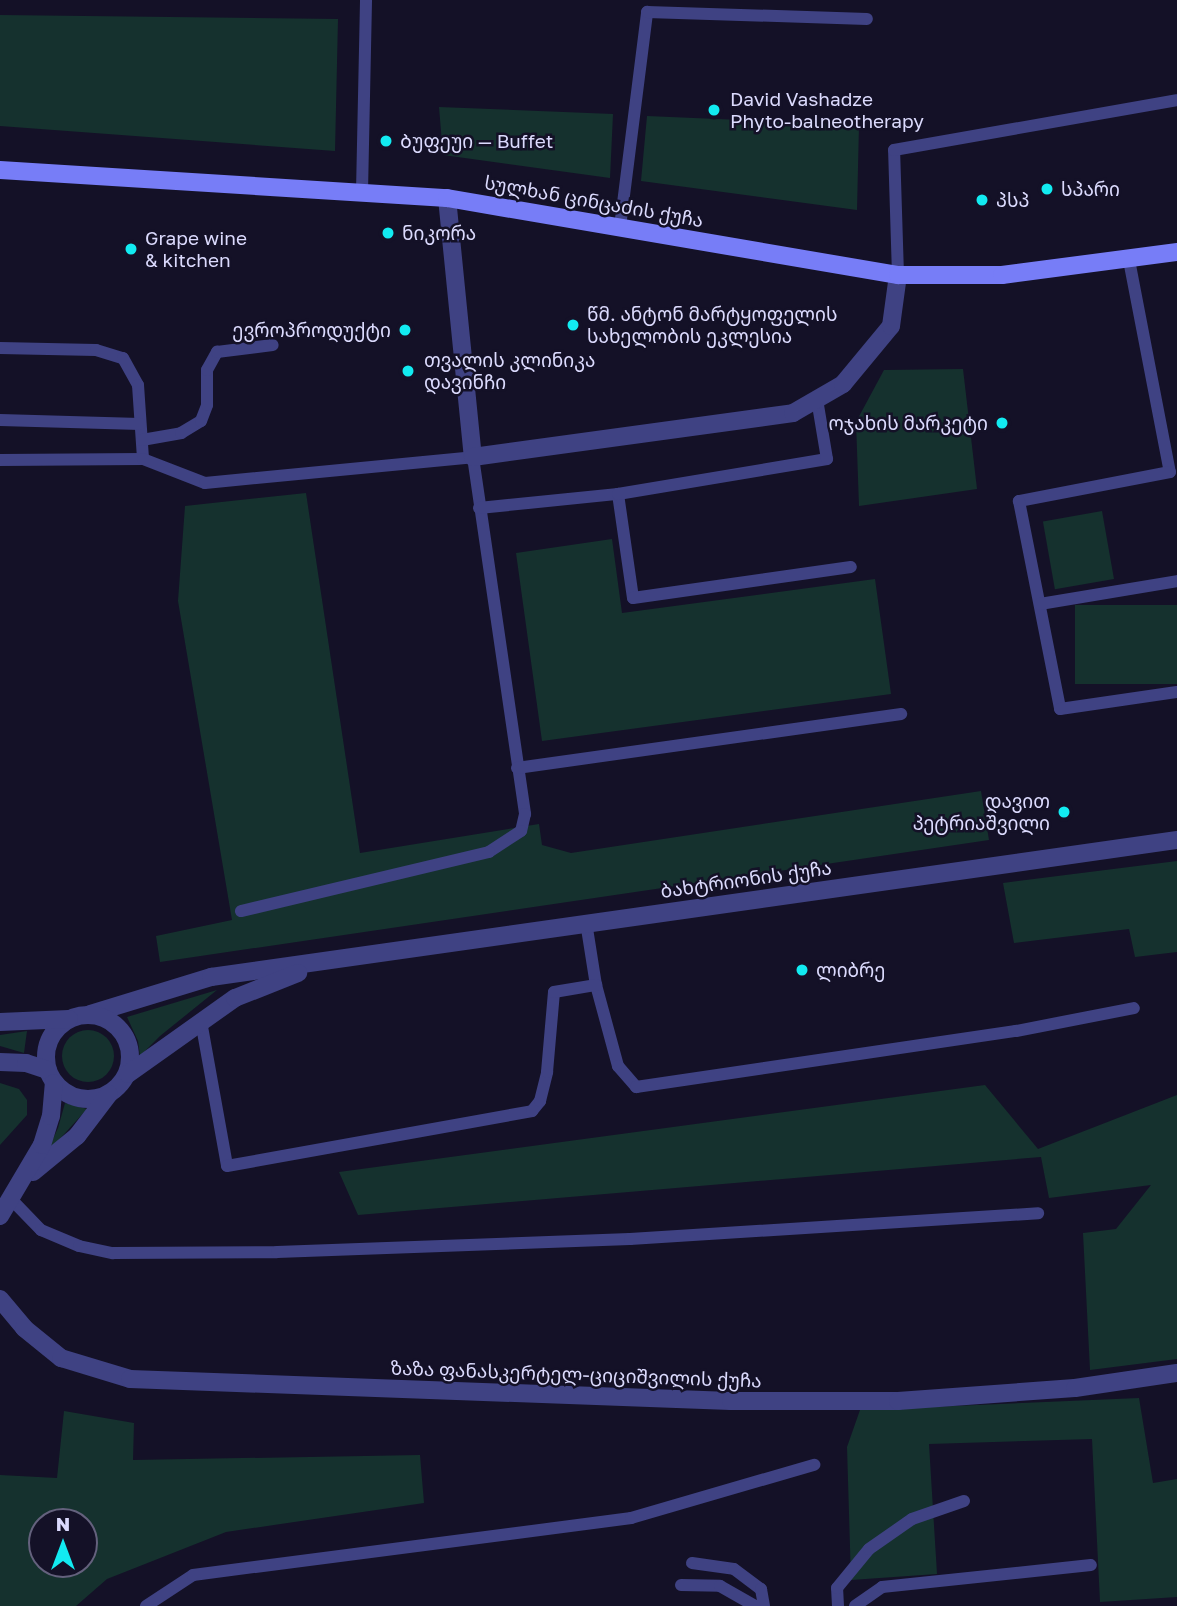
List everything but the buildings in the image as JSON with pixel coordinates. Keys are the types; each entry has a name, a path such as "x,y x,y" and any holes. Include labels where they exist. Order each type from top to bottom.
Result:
{"main road":[{"name":"სულხან ცინცაძის ქუჩა","path":"0,170 447,198 898,275 1002,275 1177,252"}],"street":[{"path":"447,198 473,457 793,413 843,384 891,326 898,275"},
{"name":"ბახტრიონის ქუჩა","path":"90,1014 211,977 322,964 586,922 1177,840"},
{"name":"ბახტრიონის ქუჩა","path":"128,1074 235,998 322,964"},
{"path":"0,1022 69,1019 90,1014 113,1022 122,1030 131,1053 128,1074 108,1094 77,1136 25,1179"},
{"path":"0,1216 25,1179 42,1145 51,1116 51,1076 47,1046 59,1026 69,1019"},
{"path":"0,1062 26,1063 51,1076 74,1097 97,1098 108,1094"},
{"name":"ზაზა ფანასკერტელ-ციციშვილის ქუჩა","path":"0,1299 23,1328 61,1358 130,1379 730,1401 898,1401 1075,1388 1177,1373"}],"lane":[{"path":"362,192 366,0"},
{"path":"620,227 646,12 867,19"},
{"path":"898,275 894,150 1177,100"},
{"path":"1129,260 1174,471 1019,501 1060,709 1177,692"},
{"path":"142,440 181,433 201,421 207,405 207,370 217,352 273,345"},
{"path":"0,348 96,350 123,358 138,385 143,459"},
{"path":"479,508 618,494 827,459 817,399"},
{"path":"0,420 140,424"},
{"path":"0,460 143,459 205,483 473,457 525,814 521,831 489,852 241,911"},
{"path":"618,494 633,598 851,566"},
{"path":"1040,604 1177,582"},
{"path":"517,768 901,714"},
{"path":"586,922 596,985 618,1066 636,1087 1016,1031 1134,1008"},
{"path":"201,1021 227,1166 532,1111 540,1101 547,1072 554,992 596,985"},
{"path":"10,1198 41,1230 79,1246 113,1253 290,1252 630,1239 1038,1213"},
{"path":"146,1606 192,1575 631,1518 814,1465"},
{"path":"838,1606 836,1588 869,1549 912,1519 964,1501"},
{"path":"692,1563 716,1564 734,1569 761,1589 764,1606"},
{"path":"855,1606 882,1587 1091,1565"},
{"path":"681,1585 720,1586 755,1606"}],"green space":[{"path":"0,15 338,19 335,151 0,126"},
{"path":"439,107 613,114 610,178 443,155"},
{"path":"647,116 859,125 857,210 641,181"},
{"path":"963,369 977,489 859,506 856,422 884,370"},
{"path":"306,493 360,853 539,824 542,845 571,853 981,791 989,840 160,962 156,936 232,920 178,601 185,506"},
{"path":"1102,511 1114,579 1055,589 1043,521"},
{"path":"612,539 622,613 875,579 891,694 542,741 516,553"},
{"path":"1075,605 1177,605 1177,684 1075,684"},
{"path":"1177,861 1177,952 1135,957 1129,929 1014,943 1003,883"},
{"path":"217,990 160,1036 140,1056 138,1041 127,1017"},
{"path":"88,1030 107,1037 114,1056 107,1075 88,1082 69,1075 62,1056 69,1037"},
{"path":"27,1031 24,1053 0,1046 0,1035"},
{"path":"0,1083 19,1089 27,1100 27,1115 0,1145"},
{"path":"985,1085 1038,1149 1177,1095 1177,1359 1090,1370 1083,1233 1116,1229 1151,1185 1049,1198 1041,1157 358,1215 339,1172"},
{"path":"65,1103 87,1109 46,1154 58,1128"},
{"path":"1139,1398 1153,1483 1177,1479 1177,1597 1100,1602 1092,1439 929,1444 937,1574 851,1580 847,1447 860,1410"},
{"path":"64,1411 134,1423 133,1460 420,1455 424,1503 226,1532 107,1579 76,1606 0,1606 0,1475 57,1478"}],"place":[{"name":"David Vashadze Phyto-balneotherapy","path":"714,110"},
{"name":"Ბუფეუი — Buffet","path":"386,141"},
{"name":"სპარი","path":"1047,189"},
{"name":"პსპ","path":"982,200"},
{"name":"ნიკორა","path":"388,233"},
{"name":"Grape wine & kitchen","path":"131,249"},
{"name":"წმ. ანტონ მარტყოფელის სახელობის ეკლესია","path":"573,325"},
{"name":"ევროპროდუქტი","path":"405,330"},
{"name":"თვალის კლინიკა დავინჩი","path":"408,371"},
{"name":"ოჯახის მარკეტი","path":"1002,423"},
{"name":"დავით პეტრიაშვილი","path":"1064,812"},
{"name":"ლიბრე","path":"802,970"}]}
